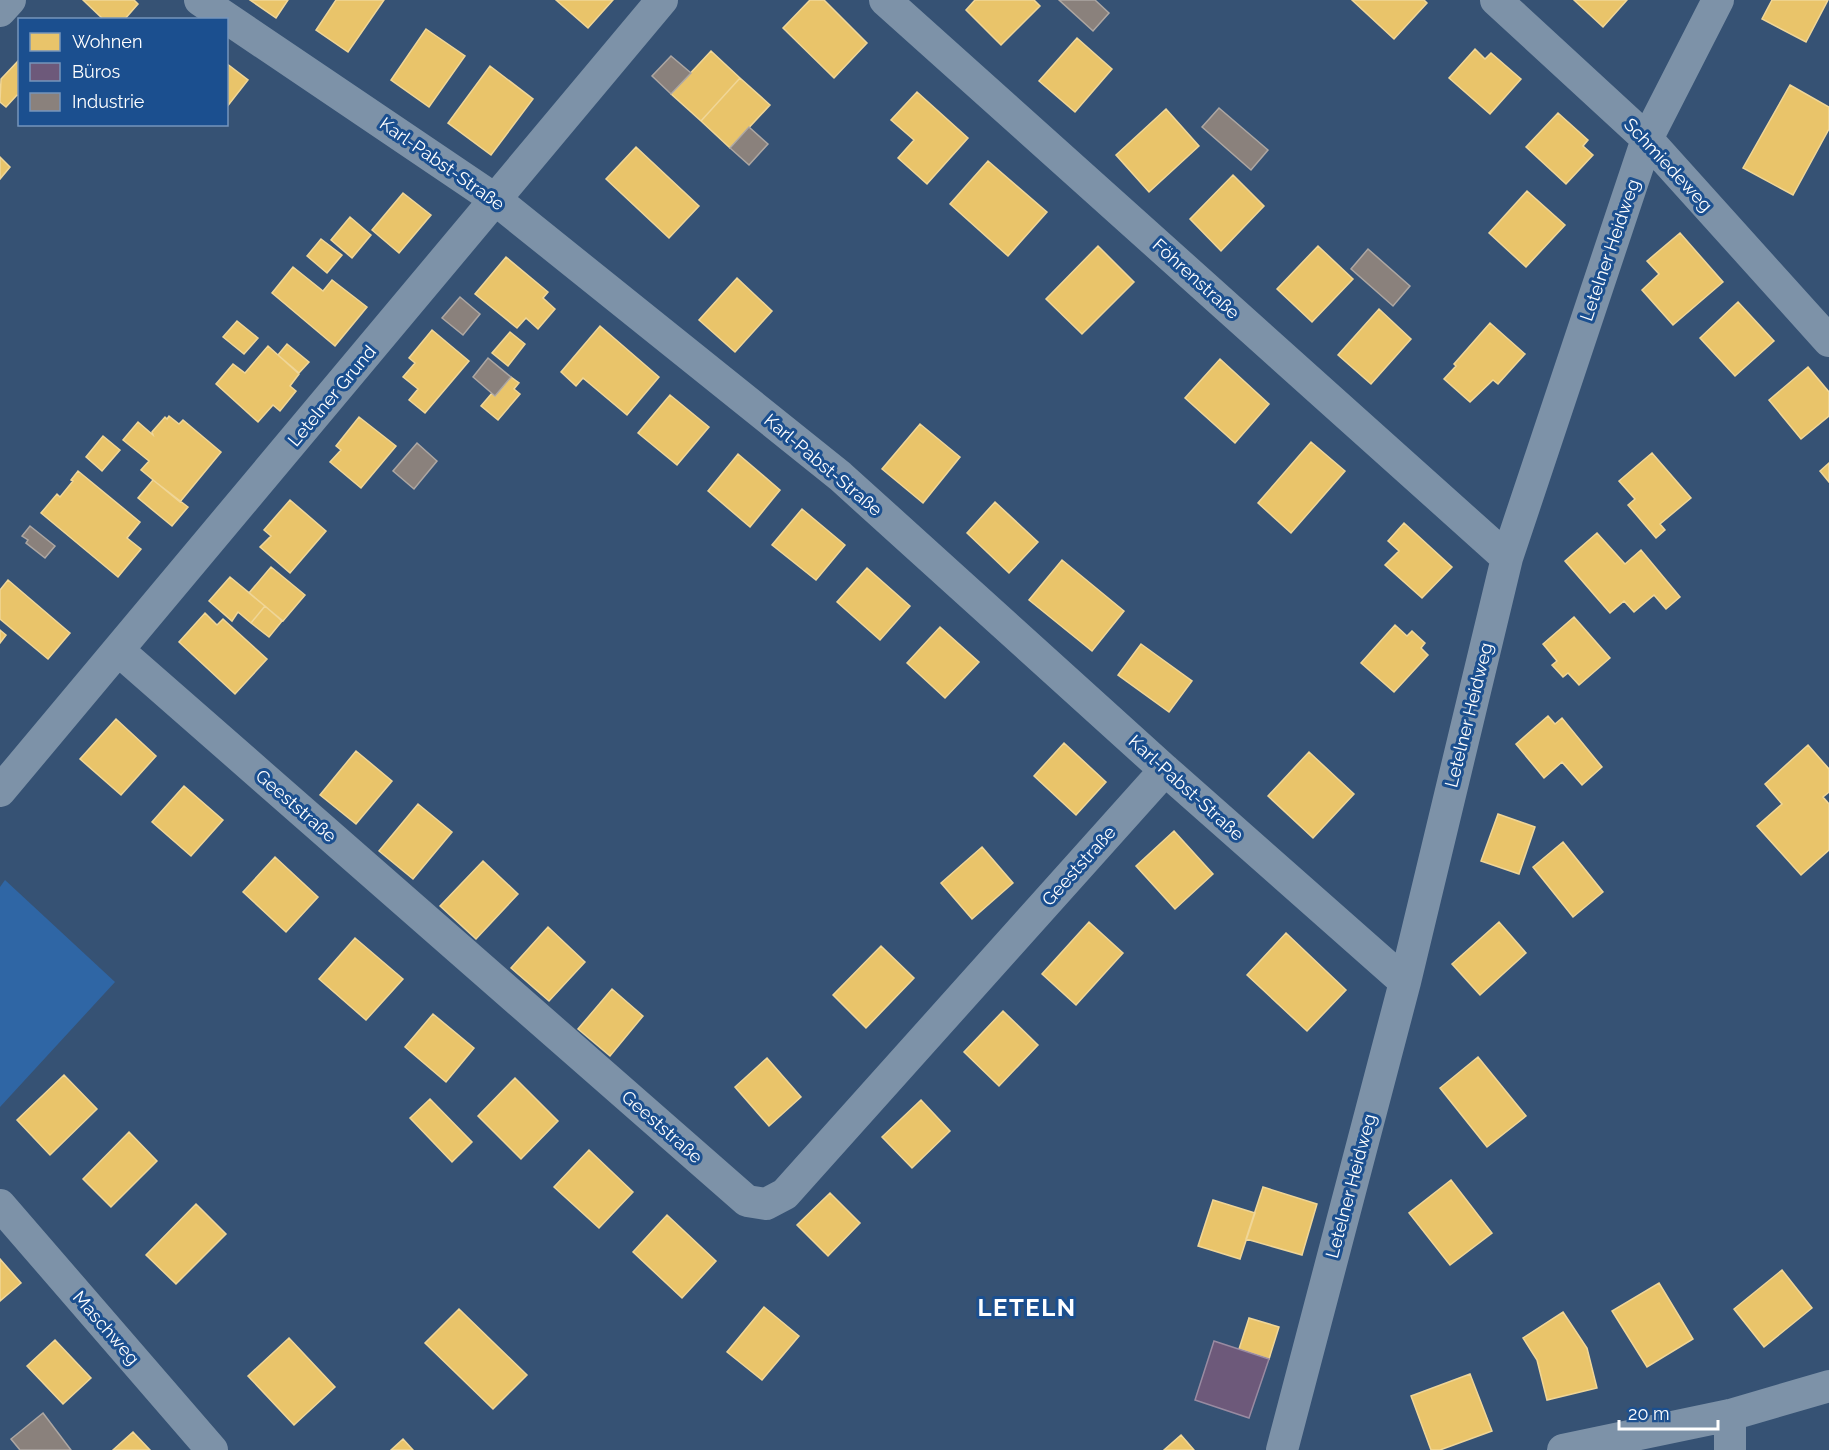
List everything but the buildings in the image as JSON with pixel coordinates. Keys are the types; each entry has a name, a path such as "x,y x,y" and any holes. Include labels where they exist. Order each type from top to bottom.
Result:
{"street":[{"path":"0,11 10,0"},
{"name":"Karl-Pabst-Straße","path":"200,0 227,18"},
{"name":"Letelner Grund","path":"0,791 662,0"},
{"name":"Föhrenstraße","path":"885,0 1507,558"},
{"name":"Schmiedeweg","path":"1496,0 1647,139 1829,341"},
{"name":"Letelner Heidweg","path":"1282,1450 1405,982 1507,558 1647,139 1718,0"},
{"name":"Karl-Pabst-Straße","path":"228,19 496,200 840,476 1165,770 1405,982"},
{"name":"Geeststraße","path":"118,650 747,1201 766,1204 784,1194 1165,770"},
{"name":"Maschweg","path":"0,1205 212,1450"},
{"path":"1563,1450 1730,1414 1829,1386"},
{"path":"1730,1414 1730,1450"}],"shaded area":[{"path":"5,880 115,982 0,1107 0,887"}],"district":[{"name":"LETELN","path":"1027,1308"}]}
